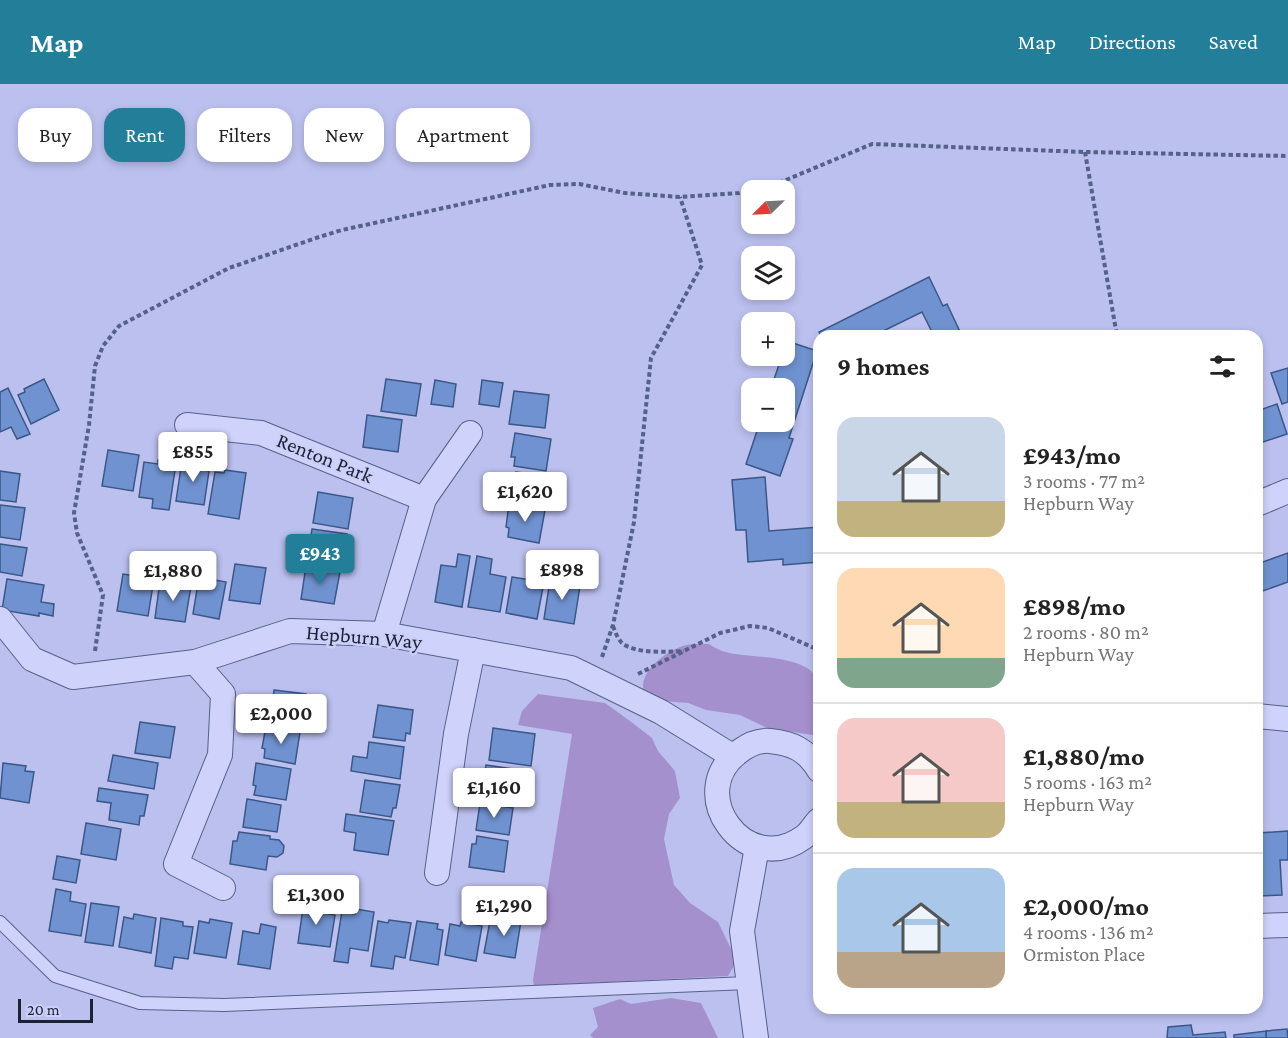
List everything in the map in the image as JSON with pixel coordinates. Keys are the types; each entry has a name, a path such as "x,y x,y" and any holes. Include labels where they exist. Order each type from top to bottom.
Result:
{"street":[{"name":"Renton Park","path":"187,425 261,433 424,499"},
{"path":"384,634 424,499 470,433"},
{"path":"1263,501 1288,491"},
{"name":"Hepburn Way","path":"0,619 32,659 73,677 195,662 290,631 384,634 572,668 661,712 732,756"},
{"path":"437,873 456,734 473,650"},
{"path":"195,662 223,694 220,755 176,864 223,888"},
{"path":"1263,717 1288,719"},
{"path":"813,762 805,752 789,743 766,740 748,745 732,756 723,769 717,787 717,802 723,820 735,835 757,847 776,849 789,846 806,837 813,828"},
{"path":"756,1038 742,931 757,847"},
{"path":"1263,926 1288,925"}],"lane":[{"path":"0,922 56,976 140,1003 224,1005 748,983"}],"path":[{"path":"96,674 93,660 104,595 77,533 74,513 89,425 95,366 103,346 119,327 229,268 342,230 550,185 579,184 625,192 680,196 740,193 781,183 872,144 1085,152 1288,156"},
{"path":"1085,152 1116,330"},
{"path":"594,679 613,626 634,522 651,358 702,265 680,196"},
{"path":"613,626 622,643 629,647 644,651 686,651"},
{"path":"634,675 643,673 720,633 750,626 768,628 813,647"}],"shaded area":[{"path":"694,644 709,644 726,652 779,659 805,667 813,673 813,735 767,728 740,715 706,710 688,703 649,700 644,692 643,684 650,669 672,650"},
{"path":"538,694 605,703 652,738 658,751 675,771 680,798 669,814 664,839 674,885 690,903 718,922 737,961 728,976 534,986 533,980 572,734 518,725 522,711"},
{"path":"671,998 701,1003 718,1038 593,1038 590,1035 598,1027 593,1008 620,999 631,1004"}],"building":[{"path":"929,277 943,306 947,304 959,330 931,330 922,312 885,330 823,330"},
{"path":"795,344 813,350 813,363 795,419 795,378 774,378 779,366 795,366"},
{"path":"1288,368 1288,402 1282,404 1271,373"},
{"path":"44,379 59,410 31,424 18,395 25,392 24,389"},
{"path":"386,379 421,384 416,416 381,411"},
{"path":"435,380 456,384 453,407 431,404"},
{"path":"482,380 503,383 499,407 479,404"},
{"path":"8,388 30,434 17,439 11,427 0,432 0,392"},
{"path":"514,391 549,395 545,428 509,424"},
{"path":"1277,404 1287,434 1263,442 1263,409"},
{"path":"367,415 402,420 398,452 363,447"},
{"path":"757,432 791,432 789,438 793,439 780,476 746,464"},
{"path":"515,433 551,439 546,471 514,466 515,457 511,457"},
{"path":"108,450 139,455 133,491 102,486"},
{"path":"158,460 172,462 171,470 175,470 169,510 152,508 153,499 139,497 144,462 158,464"},
{"path":"182,461 207,465 206,470 209,471 204,505 176,501"},
{"path":"225,470 246,473 239,519 208,514 215,472 224,473"},
{"path":"0,471 20,474 16,502 0,500"},
{"path":"516,472 550,477 546,505 512,500"},
{"path":"765,477 769,531 813,527 813,562 783,565 783,559 748,562 746,530 736,530 732,480"},
{"path":"318,492 353,498 348,529 313,523"},
{"path":"509,504 545,510 539,543 508,537 509,528 506,527"},
{"path":"0,505 25,508 20,540 0,537"},
{"path":"312,529 347,534 342,567 307,561"},
{"path":"0,544 27,548 22,576 0,572"},
{"path":"1288,553 1288,582 1263,591 1263,562"},
{"path":"458,554 470,556 462,607 435,602 441,565 456,567"},
{"path":"477,556 492,559 490,574 506,577 500,612 468,607"},
{"path":"235,564 266,568 260,604 229,600"},
{"path":"306,566 340,572 334,604 301,599"},
{"path":"123,574 154,579 148,616 117,611"},
{"path":"551,574 565,576 563,584 580,586 574,624 544,619"},
{"path":"199,577 226,582 219,619 193,614"},
{"path":"512,577 544,582 537,619 506,613"},
{"path":"7,579 44,585 41,602 54,604 53,616 2,610"},
{"path":"160,581 191,586 185,622 155,618"},
{"path":"274,690 306,694 302,726 266,720 269,698 273,699"},
{"path":"378,705 413,710 410,734 406,733 405,741 373,737"},
{"path":"140,722 175,727 170,758 135,753"},
{"path":"266,726 300,732 295,764 264,758 265,749 262,748"},
{"path":"493,728 535,734 531,766 489,760"},
{"path":"369,742 404,747 400,779 351,771 353,756 367,758"},
{"path":"113,755 158,763 154,789 108,781"},
{"path":"3,763 26,766 25,771 34,772 29,803 0,798"},
{"path":"256,763 291,769 286,800 254,795"},
{"path":"486,765 520,770 515,803 484,798 486,788 482,788"},
{"path":"365,780 400,785 396,808 393,808 391,817 360,812"},
{"path":"99,788 148,795 144,816 140,816 139,825 109,820 111,803 97,801"},
{"path":"247,799 281,805 277,832 243,827"},
{"path":"480,803 513,808 509,835 476,830"},
{"path":"346,814 394,821 388,855 354,850 356,833 344,831"},
{"path":"86,823 121,829 116,860 81,854"},
{"path":"1288,831 1288,860 1280,860 1282,895 1263,896 1263,833"},
{"path":"239,832 270,836 270,839 279,840 284,846 283,853 277,857 268,856 266,870 230,864 233,841 237,841"},
{"path":"477,836 508,841 504,872 469,867 472,844 476,844"},
{"path":"57,856 80,860 76,883 53,879"},
{"path":"56,889 71,892 70,901 86,904 81,936 49,931"},
{"path":"304,901 320,903 318,912 335,915 330,947 298,943"},
{"path":"91,903 119,907 113,946 85,942"},
{"path":"356,909 374,912 368,951 350,948 348,963 334,961 342,911 355,914"},
{"path":"506,913 522,915 515,958 484,953 490,921 504,923"},
{"path":"134,914 156,918 151,953 119,947 124,917 133,919"},
{"path":"161,918 183,922 183,926 193,927 188,959 174,957 172,969 155,966"},
{"path":"210,919 232,923 226,958 194,953 199,921 209,923"},
{"path":"389,920 411,923 405,958 395,956 393,969 371,966 378,921 388,923"},
{"path":"417,921 438,924 437,929 443,930 438,965 410,960"},
{"path":"461,922 482,926 476,961 445,955 450,924 460,926"},
{"path":"261,924 276,927 270,969 238,964 243,931 259,934"},
{"path":"1191,1025 1193,1035 1225,1032 1226,1038 1167,1038 1168,1027"},
{"path":"1287,1029 1288,1038 1266,1038 1266,1031"},
{"path":"1266,1031 1266,1038 1234,1038 1234,1035"}]}
